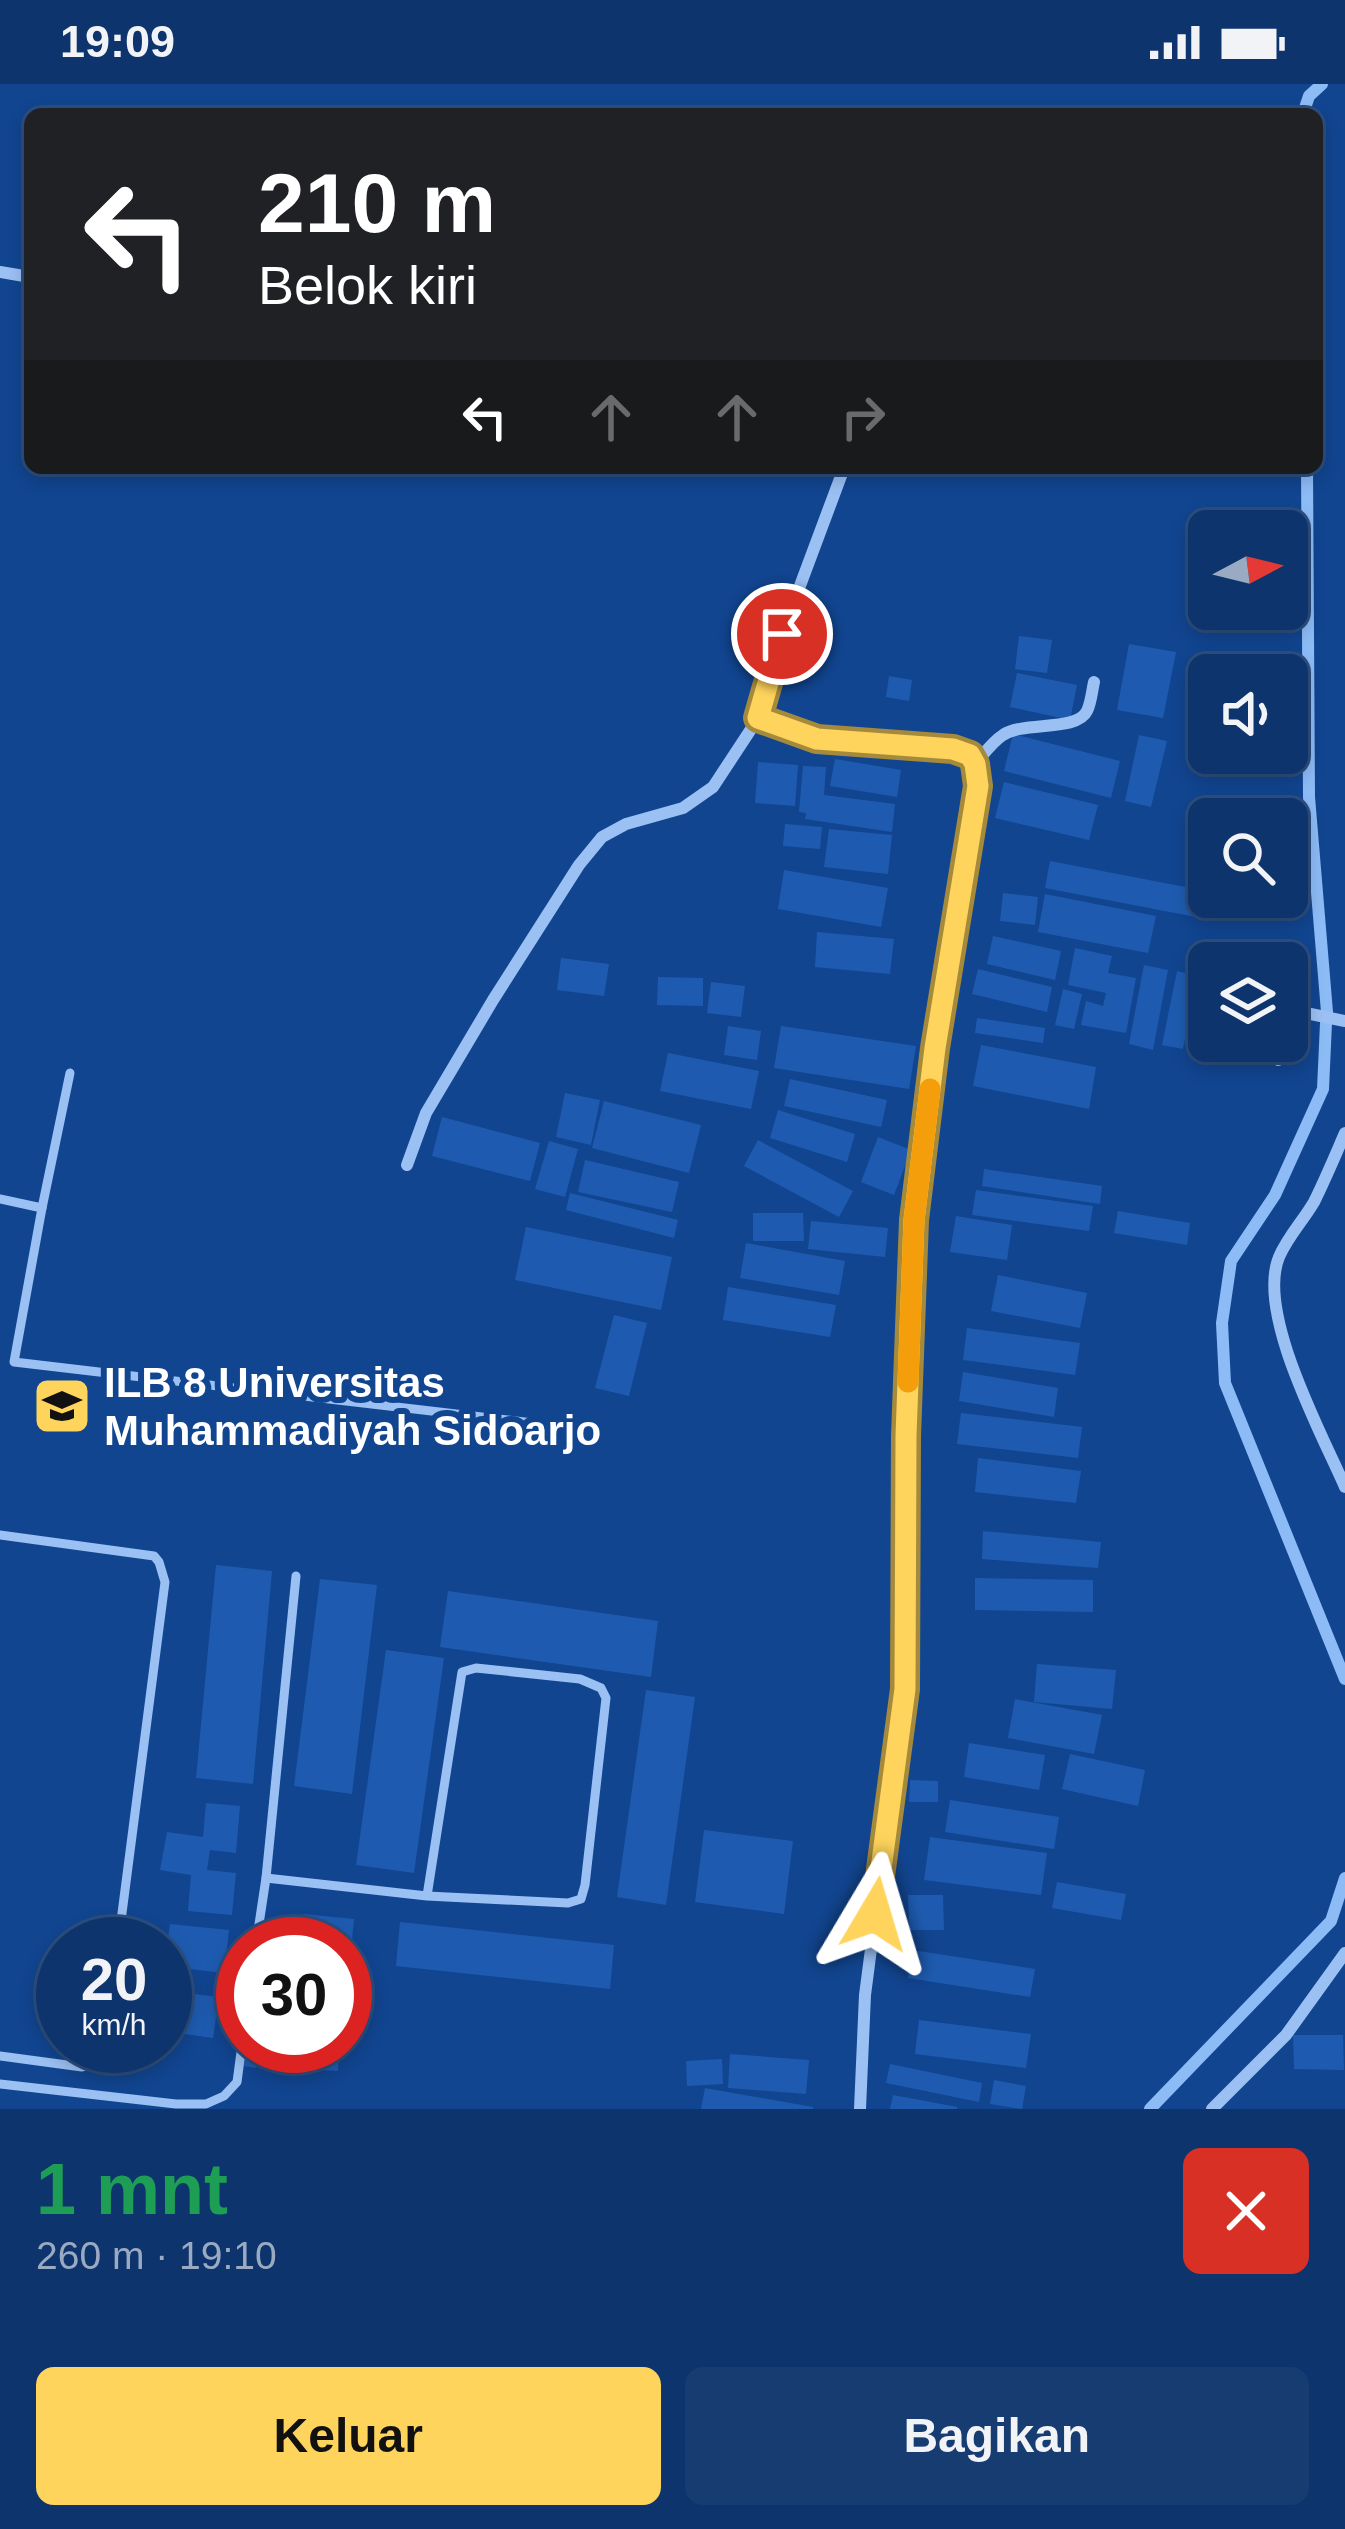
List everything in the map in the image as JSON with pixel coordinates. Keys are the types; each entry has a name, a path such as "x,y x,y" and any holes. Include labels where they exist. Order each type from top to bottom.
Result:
{"street":[{"path":"407,1165 427,1113 579,865 614,830 683,808 713,787 758,718 782,634 842,474"},
{"path":"975,764 1004,734 1081,719 1088,711 1094,682"},
{"path":"758,718 817,739 953,749 970,755 978,786 935,1048 914,1220 906,1436 905,1689 865,1995 860,2109"},
{"path":"1308,1013 1345,1021"},
{"path":"1345,1133 1275,1269 1285,1348 1345,1487"},
{"path":"1212,2109 1286,2035 1345,1953"}],"lane":[{"path":"70,1073 14,1362 566,1427"},
{"path":"0,1199 42,1208"},
{"path":"0,1535 154,1556 162,1571 165,1582 122,1917"},
{"path":"260,1917 296,1576"},
{"path":"266,1878 428,1896 568,1903 581,1899 605,1698 601,1688 580,1679 476,1668 461,1672 428,1896"},
{"path":"0,2056 36,2061"},
{"path":"0,2084 206,2104 224,2096 237,2082 238,2073"}],"building":[{"path":"1019,636 1052,640 1047,673 1015,669"},
{"path":"1129,644 1176,652 1163,718 1117,710"},
{"path":"1017,673 1077,685 1070,720 1010,707"},
{"path":"889,676 912,680 909,701 886,697"},
{"path":"1013,734 1120,761 1111,798 1004,771"},
{"path":"1139,735 1167,741 1151,807 1125,801"},
{"path":"835,759 901,770 897,797 830,786"},
{"path":"758,762 798,765 795,806 755,803"},
{"path":"803,766 826,767 824,795 895,804 892,832 805,819 806,813 799,812"},
{"path":"1004,782 1098,805 1089,840 995,818"},
{"path":"785,824 822,827 820,849 783,846"},
{"path":"829,829 892,835 888,874 824,867"},
{"path":"1050,861 1188,888 1188,915 1045,888"},
{"path":"784,870 888,888 881,927 778,909"},
{"path":"1003,893 1038,897 1035,925 1000,921"},
{"path":"1045,894 1156,916 1148,953 1038,932"},
{"path":"817,932 894,939 890,974 815,967"},
{"path":"993,936 1061,951 1055,980 987,964"},
{"path":"1075,948 1112,956 1108,973 1136,978 1126,1033 1081,1025 1086,1001 1103,1006 1106,993 1068,985"},
{"path":"561,958 609,964 604,996 557,990"},
{"path":"1144,965 1168,970 1153,1050 1129,1044"},
{"path":"978,969 1052,987 1047,1012 972,994"},
{"path":"1177,971 1188,974 1183,1049 1162,1045"},
{"path":"658,977 703,978 703,1006 657,1005"},
{"path":"711,982 745,986 741,1017 707,1013"},
{"path":"1063,989 1082,994 1074,1029 1055,1025"},
{"path":"977,1018 1045,1028 1043,1043 975,1033"},
{"path":"728,1026 761,1031 757,1060 724,1055"},
{"path":"781,1026 916,1046 909,1089 774,1068"},
{"path":"981,1045 1096,1067 1089,1109 973,1086"},
{"path":"668,1053 759,1071 751,1109 660,1091"},
{"path":"790,1079 887,1100 881,1127 784,1106"},
{"path":"565,1093 600,1100 591,1145 556,1137"},
{"path":"604,1101 701,1125 689,1173 592,1148"},
{"path":"778,1110 855,1134 847,1162 770,1138"},
{"path":"442,1117 540,1143 530,1181 432,1156"},
{"path":"878,1137 911,1150 894,1195 861,1182"},
{"path":"758,1140 853,1191 839,1217 744,1166"},
{"path":"549,1141 578,1149 565,1197 535,1189"},
{"path":"585,1160 679,1182 672,1212 578,1192"},
{"path":"984,1169 1102,1186 1100,1204 982,1186"},
{"path":"976,1190 1093,1206 1089,1231 972,1215"},
{"path":"570,1193 678,1220 674,1238 566,1210"},
{"path":"1118,1211 1190,1223 1187,1245 1114,1233"},
{"path":"753,1213 803,1213 804,1241 753,1241"},
{"path":"956,1216 1012,1225 1007,1260 950,1252"},
{"path":"811,1221 888,1228 885,1257 808,1249"},
{"path":"526,1227 672,1257 661,1310 515,1280"},
{"path":"746,1243 845,1261 839,1295 740,1278"},
{"path":"998,1275 1087,1293 1080,1328 991,1311"},
{"path":"728,1287 836,1305 830,1337 723,1320"},
{"path":"614,1315 647,1323 629,1396 595,1388"},
{"path":"967,1328 1080,1343 1075,1375 963,1360"},
{"path":"963,1372 1058,1388 1054,1417 959,1401"},
{"path":"961,1413 1082,1427 1078,1458 957,1444"},
{"path":"978,1458 1081,1471 1076,1503 975,1492"},
{"path":"983,1531 1101,1542 1098,1568 982,1559"},
{"path":"216,1565 272,1571 253,1784 196,1778"},
{"path":"975,1578 1093,1580 1093,1612 975,1610"},
{"path":"320,1579 377,1585 352,1794 294,1786"},
{"path":"448,1591 658,1621 651,1677 440,1647"},
{"path":"386,1650 444,1658 414,1873 356,1865"},
{"path":"1037,1664 1116,1670 1112,1709 1034,1702"},
{"path":"646,1690 695,1697 666,1905 617,1897"},
{"path":"1015,1699 1102,1715 1094,1754 1008,1738"},
{"path":"969,1743 1045,1755 1039,1790 964,1777"},
{"path":"1070,1754 1145,1770 1138,1806 1062,1789"},
{"path":"910,1780 938,1781 938,1802 909,1802"},
{"path":"950,1800 1059,1817 1054,1849 945,1832"},
{"path":"206,1803 240,1806 236,1853 210,1850 207,1870 236,1873 232,1915 188,1911 191,1875 160,1870 167,1832 203,1837"},
{"path":"704,1830 793,1841 784,1914 695,1902"},
{"path":"930,1837 1047,1853 1041,1895 924,1880"},
{"path":"1057,1882 1126,1894 1121,1920 1052,1908"},
{"path":"908,1895 943,1895 944,1930 909,1930"},
{"path":"400,1922 614,1945 610,1989 396,1966"},
{"path":"192,1926 216,1929 216,1972 192,1969"},
{"path":"912,1950 1035,1969 1030,1997 908,1978"},
{"path":"192,1994 216,1997 213,2038 192,2035"},
{"path":"919,2020 1031,2034 1026,2068 915,2054"},
{"path":"1293,2035 1343,2035 1344,2070 1294,2069"},
{"path":"730,2054 809,2060 806,2094 728,2088"},
{"path":"722,2059 723,2084 687,2086 686,2061"},
{"path":"890,2064 982,2083 979,2102 886,2083"},
{"path":"994,2080 1026,2086 1022,2109 990,2104"},
{"path":"705,2088 813,2107 813,2109 701,2109"},
{"path":"893,2095 957,2107 957,2109 890,2109"}],"waterway":[{"path":"1305,108 1309,96 1322,84"},
{"path":"1307,474 1309,797 1327,1012"},
{"path":"1326,1023 1323,1089 1275,1195 1231,1261 1222,1323 1225,1383 1345,1679"},
{"path":"1150,2109 1331,1921 1345,1878"}],"slow traffic":[{"path":"908,1382 914,1220 930,1089"}],"place":[{"name":"ILB 8 Universitas Muhammadiyah Sidoarjo","path":"62,1406"}],"route":[{"path":"782,634 758,718 817,739 953,749 970,755 978,786 935,1048 914,1220 906,1436 905,1689 875,1914"}]}
